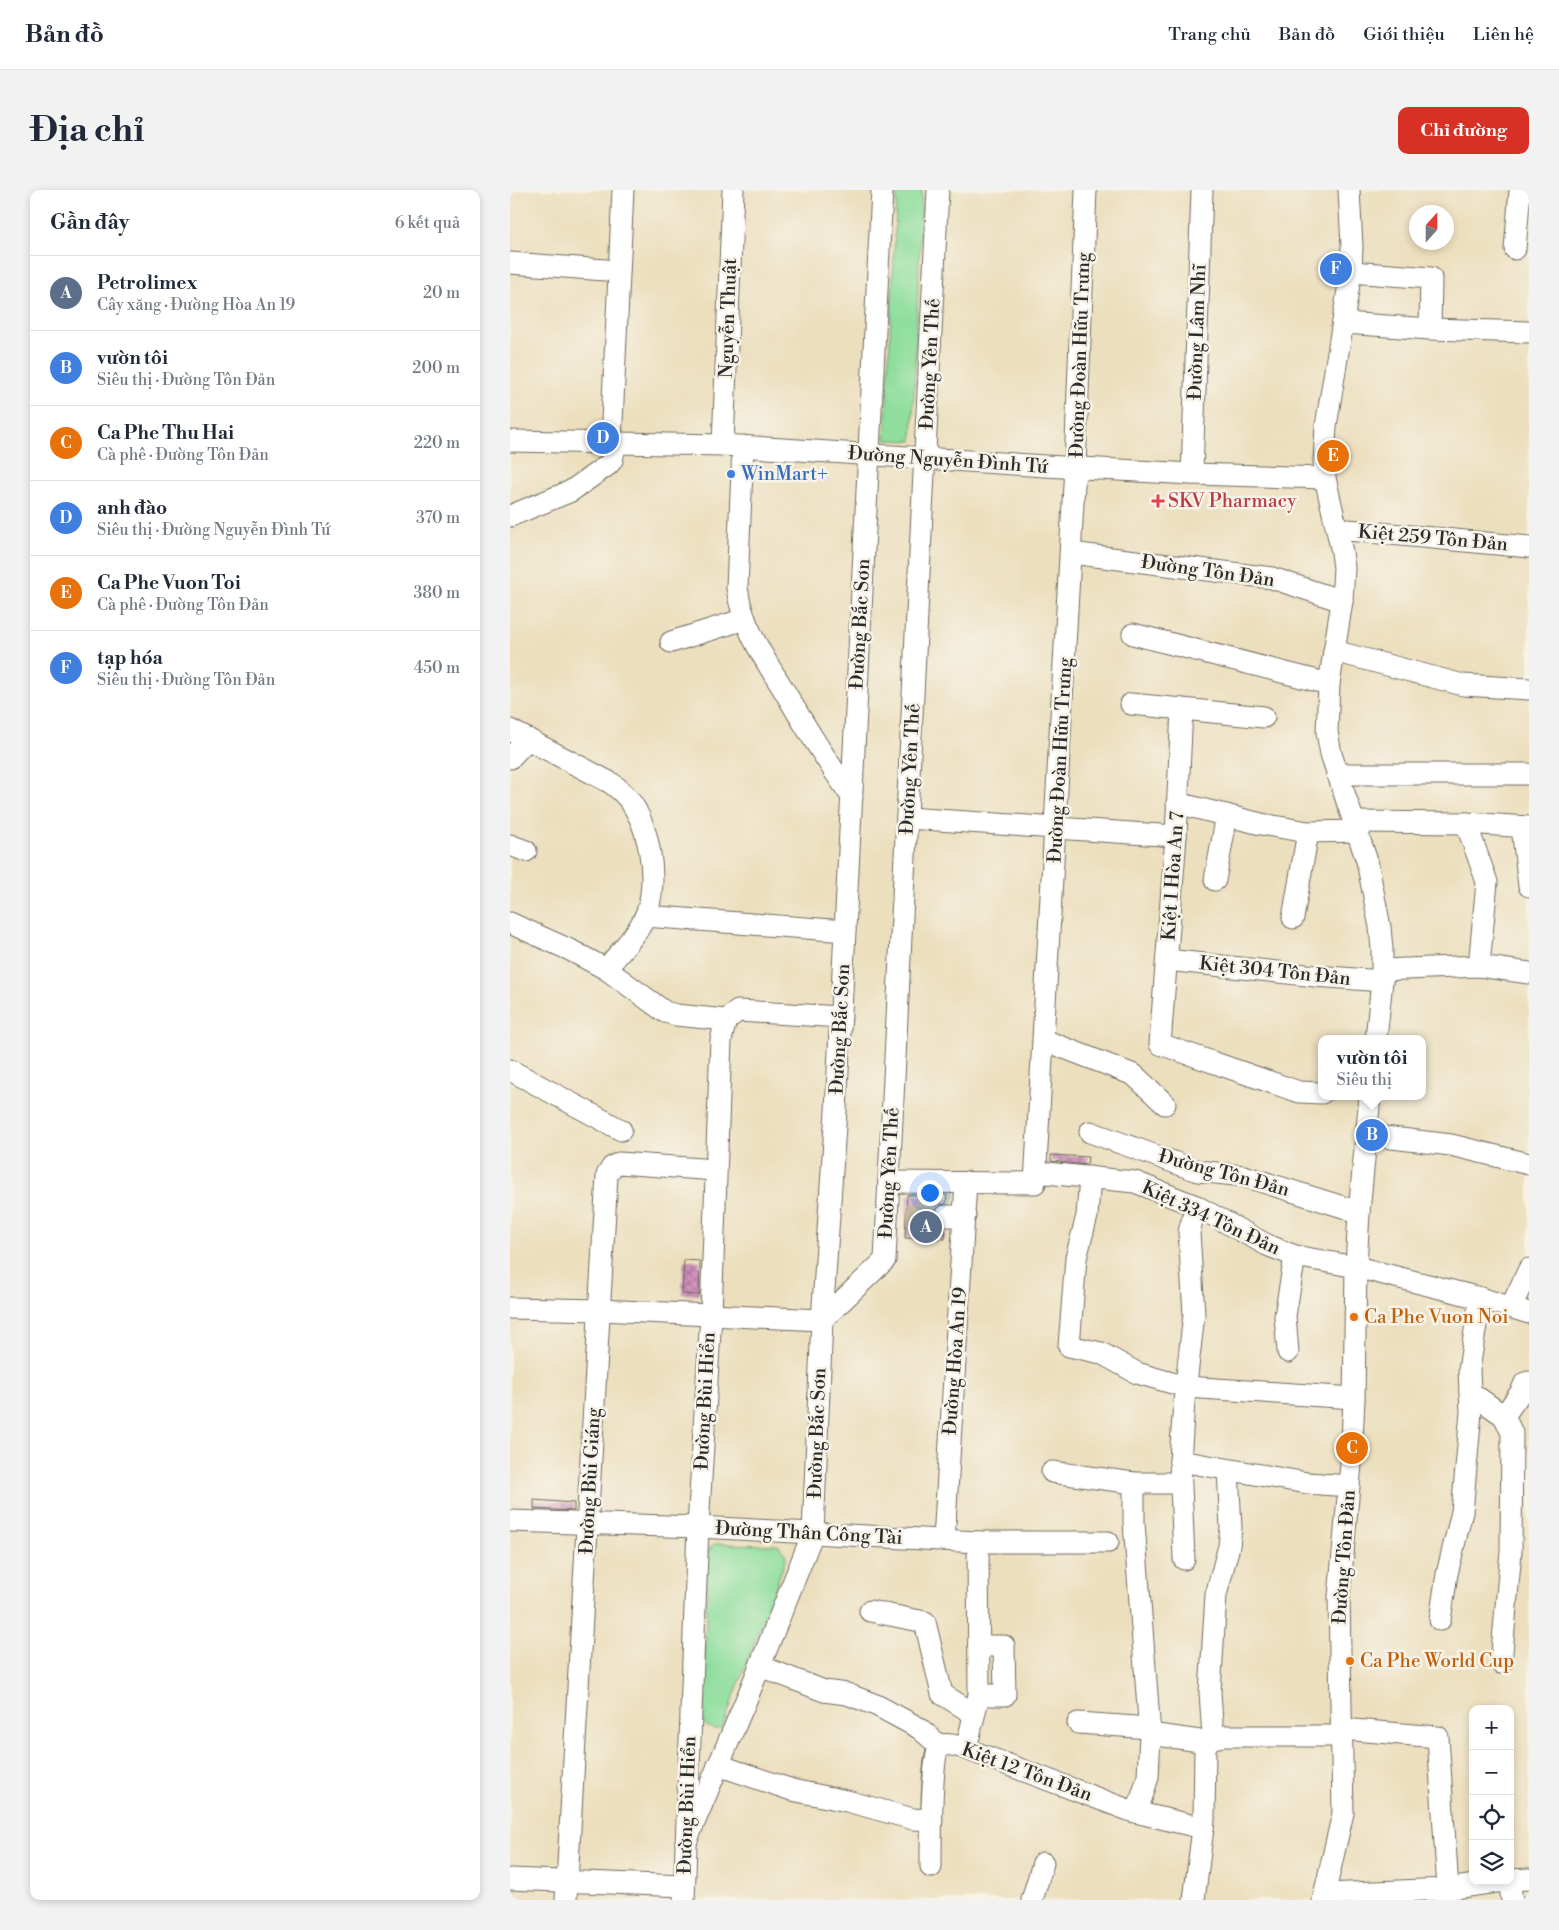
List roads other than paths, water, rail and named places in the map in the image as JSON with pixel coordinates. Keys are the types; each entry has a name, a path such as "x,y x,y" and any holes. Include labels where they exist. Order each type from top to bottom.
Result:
{"street":[{"path":"510,516 571,491 608,465 612,460 623,190"},
{"name":"Nguyễn Thuật","path":"733,190 733,446 739,603 768,664 823,755 852,796"},
{"name":"Đường Bắc Sơn","path":"686,1842 760,1666 813,1533 822,1320 841,1018 852,796 877,456 882,190"},
{"name":"Đường Yên Thế","path":"822,1320 885,1260 896,1215 889,1182 907,818 919,457 938,190"},
{"name":"Đường Đoàn Hữu Trưng","path":"1036,1172 1071,553 1086,190"},
{"name":"Đường Lâm Nhĩ","path":"1192,474 1202,190"},
{"path":"1349,190 1352,246 1351,272 1326,426 1324,455 1325,478 1344,568 1342,601 1329,684 1328,732 1331,754 1337,774 1357,827 1374,892 1380,927 1382,975 1376,1035"},
{"path":"1516,249 1520,190"},
{"path":"510,263 619,271"},
{"path":"1351,272 1431,278 1430,329"},
{"path":"1344,323 1430,329 1529,332"},
{"name":"Đường Nguyễn Đình Tứ","path":"510,441 733,446 1192,474 1325,478"},
{"name":"Kiệt 259 Tôn Đản","path":"1337,529 1529,546"},
{"name":"Đường Tôn Đản","path":"1071,553 1272,578 1342,601"},
{"path":"671,642 745,619"},
{"path":"1132,634 1329,684"},
{"path":"1334,650 1463,685 1529,688"},
{"path":"1131,704 1264,717"},
{"name":"Kiệt 1 Hòa An 7","path":"1182,709 1176,836 1160,1044 1298,1092 1318,1093"},
{"path":"510,758 519,735 611,783 631,803 643,829 652,864 650,897 640,927 606,970"},
{"path":"1337,774 1529,774"},
{"path":"1178,802 1261,824 1308,832 1357,827 1466,823 1525,827 1529,886"},
{"path":"1214,880 1227,815"},
{"path":"907,818 1176,836"},
{"path":"1466,823 1487,882 1479,966"},
{"path":"1293,918 1308,832"},
{"path":"645,916 845,931"},
{"path":"510,923 556,943 606,970 670,1014 726,1020 738,1011 841,1018"},
{"name":"Kiệt 304 Tôn Đản","path":"1167,960 1315,976 1382,975 1479,966 1529,973"},
{"name":"Đường Bùi Hiển","path":"684,1893 698,1527 711,1315 721,1040 726,1020"},
{"path":"1044,1040 1134,1075 1165,1104"},
{"path":"510,1070 621,1130"},
{"name":"Đường Tôn Đản","path":"1324,1897 1343,1813 1338,1620 1354,1398 1356,1267 1359,1212 1370,1100"},
{"name":"Đường Tôn Đản","path":"1090,1132 1198,1170 1244,1176 1359,1212"},
{"path":"1367,1135 1421,1140 1529,1164"},
{"name":"Đường Bùi Giáng","path":"567,1891 600,1310 605,1184 607,1175 612,1167 620,1163 715,1170"},
{"path":"889,1182 927,1188 966,1182 1035,1183 1036,1172"},
{"name":"Kiệt 334 Tôn Đản","path":"1036,1172 1135,1182 1196,1206 1267,1245 1295,1256 1356,1267 1520,1310"},
{"path":"1090,1177 1087,1216 1076,1258 1068,1346 1101,1353 1137,1373 1186,1387 1354,1398"},
{"name":"Đường Hòa An 19","path":"944,1540 955,1216 966,1182"},
{"name":"Đường Tôn Đản","path":"1184,1559 1180,1461 1194,1314 1189,1232 1196,1206"},
{"path":"1288,1352 1285,1316 1295,1256"},
{"path":"1520,1310 1529,1268"},
{"path":"1440,1620 1447,1574 1462,1512 1471,1412 1470,1370 1480,1298"},
{"path":"514,1303 600,1310 822,1320"},
{"path":"1504,1416 1525,1383 1529,1382"},
{"path":"1470,1392 1504,1416 1512,1434 1511,1551 1501,1663"},
{"path":"1180,1461 1307,1483 1349,1486"},
{"path":"1194,1900 1210,1739 1210,1692 1216,1595 1230,1546 1228,1470"},
{"path":"1052,1472 1134,1483 1180,1483"},
{"path":"1134,1483 1134,1523 1150,1731 1148,1777 1137,1812"},
{"name":"Đường Thân Công Tài","path":"510,1521 587,1525 698,1527 978,1542 1108,1542"},
{"path":"966,1749 976,1705 979,1646 978,1542"},
{"path":"870,1611 925,1622 942,1694 976,1705 1005,1695 1012,1646 979,1646"},
{"path":"760,1666 824,1691 847,1694 876,1705 919,1728 940,1746"},
{"path":"1078,1723 1210,1739 1342,1733 1438,1737 1448,1889"},
{"name":"Kiệt 12 Tôn Đản","path":"930,1867 934,1770 937,1750 945,1744 966,1749 1137,1812 1202,1828"},
{"path":"718,1766 792,1790 913,1819 932,1820"},
{"path":"1032,1900 1043,1863"},
{"path":"510,1879 567,1891 684,1893"},
{"path":"1514,1881 1529,1879"},
{"path":"1324,1897 1425,1895 1476,1885"},
{"path":"1510,1885 1512,1900"}],"tunnel":[{"path":"926,1215 927,1194"},
{"path":"906,1215 946,1216"}],"place":[{"name":"tạp hóa","path":"1336,269"},
{"name":"anh đào","path":"603,438"},
{"name":"Ca Phe Vuon Toi","path":"1333,456"},
{"name":"WinMart+","path":"731,474"},
{"name":"SKV Pharmacy","path":"1158,501"},
{"name":"vườn tôi","path":"1372,1135"},
{"name":"Petrolimex","path":"926,1227"},
{"name":"Ca Phe Vuon Noi","path":"1354,1317"},
{"name":"Ca Phe Thu Hai","path":"1352,1448"},
{"name":"Ca Phe World Cup","path":"1350,1661"}]}
